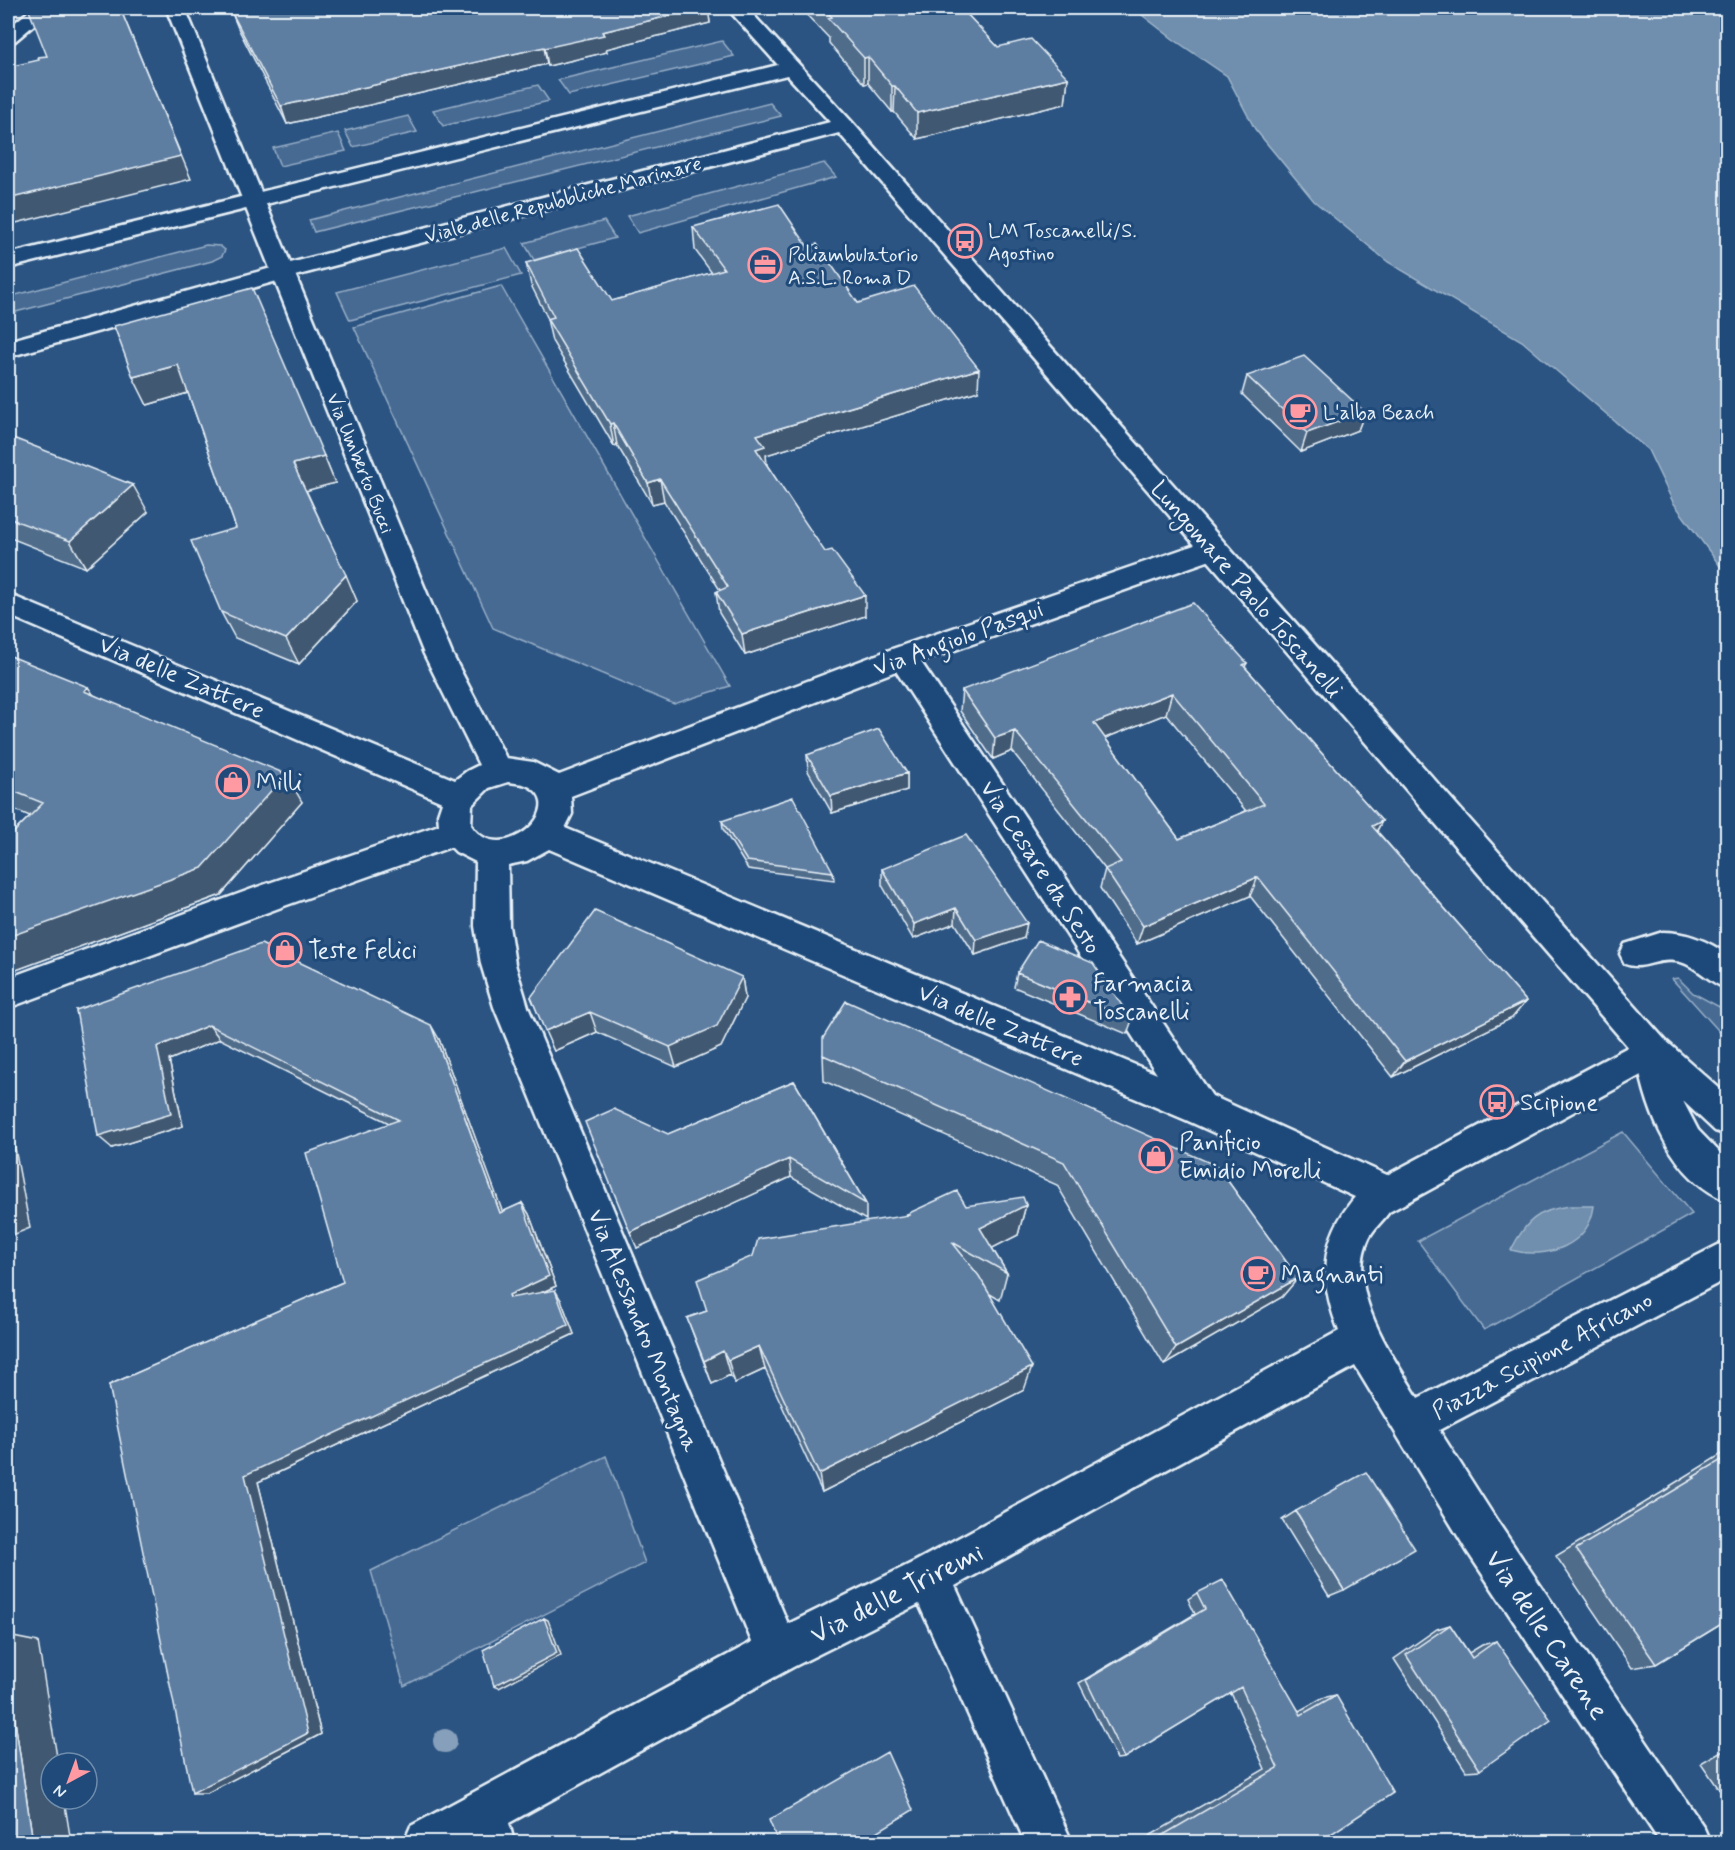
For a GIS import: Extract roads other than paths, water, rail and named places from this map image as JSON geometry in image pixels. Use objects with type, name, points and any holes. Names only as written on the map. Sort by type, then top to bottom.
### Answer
[{"type":"street","points":[[8,37],[44,8]]},
{"type":"street","points":[[175,8],[283,272]]},
{"type":"street","name":"Lungomare Paolo Toscanelli","points":[[737,8],[843,125],[1653,1051],[1662,1095],[1680,1134],[1699,1161],[1728,1184]]},
{"type":"street","points":[[8,261],[790,68]]},
{"type":"street","name":"Viale delle Repubbliche Marinare","points":[[8,349],[283,272],[843,125]]},
{"type":"street","name":"Via Umberto Bucci","points":[[283,272],[438,654],[497,771]]},
{"type":"street","name":"Via Angiolo Pasqui","points":[[554,790],[902,657],[1212,549]]},
{"type":"street","name":"Via delle Zattere","points":[[8,604],[460,796]]},
{"type":"street","name":"Via Cesare da Sesto","points":[[902,657],[1199,1108]]},
{"type":"street","points":[[497,771],[530,772],[540,776],[554,790],[559,807],[557,817],[547,834],[527,848],[504,854],[492,853],[471,846],[458,832],[453,815],[460,796],[476,781],[497,771]]},
{"type":"street","points":[[8,993],[275,895],[458,832]]},
{"type":"street","name":"Via delle Zattere","points":[[547,834],[1199,1108],[1387,1193]]},
{"type":"street","name":"Via Alessandro Montagna","points":[[492,853],[492,926],[498,964],[511,1007],[778,1652]]},
{"type":"street","points":[[1637,954],[1653,946],[1675,945],[1704,957],[1728,975]]},
{"type":"street","points":[[1653,1051],[1728,1119]]},
{"type":"street","name":"Piazza Scipione Africano","points":[[1653,1051],[1376,1200],[1355,1223],[1343,1255],[1343,1286],[1363,1340],[1411,1423],[1728,1258]]},
{"type":"street","name":"Via delle Triremi","points":[[427,1842],[487,1828],[778,1652],[929,1577],[1363,1340]]},
{"type":"street","name":"Via delle Carene","points":[[1411,1423],[1482,1536],[1687,1842]]},
{"type":"street","points":[[929,1577],[1049,1842]]},
{"type":"place","name":"LM Toscanelli/S. Agostino","points":[[965,241]]},
{"type":"place","name":"Poliambulatorio A.S.L. Roma D","points":[[765,265]]},
{"type":"place","name":"L'alba Beach","points":[[1300,412]]},
{"type":"place","name":"Milli","points":[[233,782]]},
{"type":"place","name":"Teste Felici","points":[[285,950]]},
{"type":"place","name":"Farmacia Toscanelli","points":[[1070,997]]},
{"type":"place","name":"Scipione","points":[[1497,1102]]},
{"type":"place","name":"Panificio Emidio Morelli","points":[[1156,1156]]},
{"type":"place","name":"Magnanti","points":[[1258,1274]]}]
